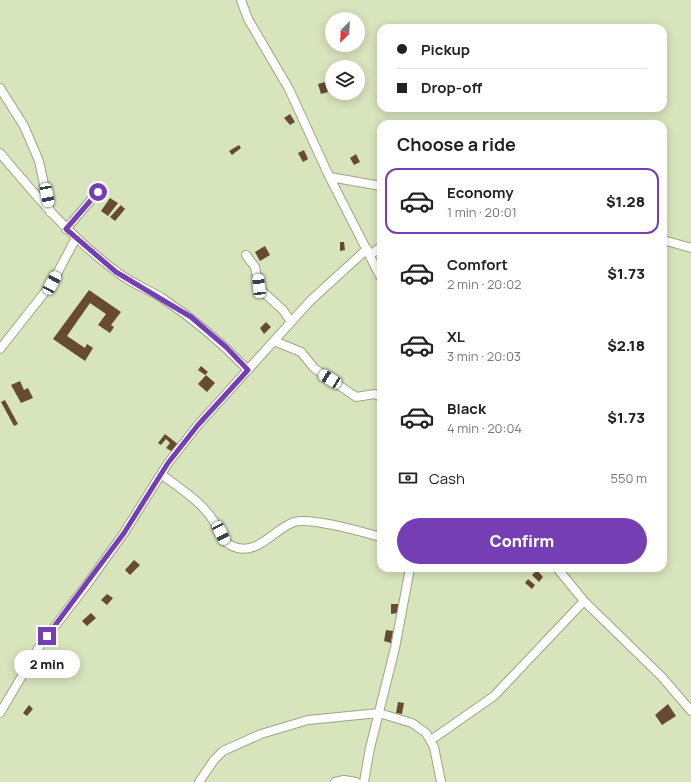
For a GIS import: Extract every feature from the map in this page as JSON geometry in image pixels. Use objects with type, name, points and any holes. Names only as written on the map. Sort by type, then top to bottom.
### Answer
[{"type":"street","points":[[240,0],[248,19],[289,89],[330,177],[377,270]]},
{"type":"street","points":[[0,88],[24,126],[36,154],[50,213]]},
{"type":"street","points":[[0,153],[50,213],[76,238],[116,272],[156,294],[191,317],[226,347],[248,370]]},
{"type":"street","points":[[330,177],[377,185]]},
{"type":"street","points":[[66,229],[98,192]]},
{"type":"street","points":[[0,349],[52,283],[76,238]]},
{"type":"street","points":[[667,241],[691,248]]},
{"type":"street","points":[[0,713],[39,647],[124,533],[161,474],[198,425],[310,301],[368,252],[377,249]]},
{"type":"street","points":[[246,255],[255,267],[259,286],[262,291],[283,310],[291,322]]},
{"type":"street","points":[[274,341],[302,352],[314,368],[356,397],[377,395]]},
{"type":"street","points":[[161,474],[205,509],[225,541],[238,548],[246,549],[265,542],[281,529],[300,521],[377,535]]},
{"type":"street","points":[[364,782],[370,748],[395,648],[409,572]]},
{"type":"street","points":[[560,572],[584,601],[662,677],[691,711]]},
{"type":"street","points":[[431,740],[494,696],[584,601]]},
{"type":"street","points":[[199,782],[223,751],[261,734],[308,720],[379,713],[412,723],[426,733],[431,740],[440,767],[441,782]]},
{"type":"street","points":[[335,782],[344,780],[356,782]]},
{"type":"building","points":[[325,82],[325,93],[321,94],[318,84]]},
{"type":"building","points":[[290,114],[295,122],[290,125],[284,118]]},
{"type":"building","points":[[239,145],[241,148],[232,155],[229,151]]},
{"type":"building","points":[[304,150],[308,159],[303,162],[298,153]]},
{"type":"building","points":[[356,154],[360,162],[354,165],[350,158]]},
{"type":"building","points":[[110,198],[118,203],[108,216],[101,211]]},
{"type":"building","points":[[121,205],[125,209],[115,221],[110,217]]},
{"type":"building","points":[[340,242],[344,242],[345,250],[340,251]]},
{"type":"building","points":[[265,246],[270,255],[260,261],[255,252]]},
{"type":"building","points":[[89,290],[121,312],[111,325],[114,327],[110,333],[98,325],[106,314],[90,303],[67,336],[85,348],[87,344],[93,348],[85,361],[53,339]]},
{"type":"building","points":[[266,322],[271,327],[264,334],[260,328]]},
{"type":"building","points":[[201,366],[208,372],[205,375],[198,370]]},
{"type":"building","points":[[206,375],[215,383],[207,392],[198,384]]},
{"type":"building","points":[[20,381],[24,390],[28,388],[33,398],[21,403],[11,385]]},
{"type":"building","points":[[5,400],[18,424],[14,426],[1,402]]},
{"type":"building","points":[[165,434],[179,445],[173,452],[166,448],[170,443],[166,439],[161,445],[158,443]]},
{"type":"building","points":[[134,560],[140,565],[130,575],[125,570]]},
{"type":"building","points":[[535,572],[539,572],[543,577],[539,582],[532,575]]},
{"type":"building","points":[[528,579],[535,585],[532,589],[525,583]]},
{"type":"building","points":[[107,594],[113,598],[107,605],[101,600]]},
{"type":"building","points":[[391,604],[398,604],[398,613],[391,614]]},
{"type":"building","points":[[91,613],[96,618],[87,626],[82,621]]},
{"type":"building","points":[[386,630],[393,631],[391,643],[384,641]]},
{"type":"building","points":[[53,659],[60,661],[57,671],[50,668]]},
{"type":"building","points":[[398,702],[404,703],[402,714],[396,713]]},
{"type":"building","points":[[668,704],[676,716],[662,725],[655,715]]},
{"type":"building","points":[[29,705],[33,709],[27,716],[23,713]]},
{"type":"route","points":[[47,636],[124,533],[168,463],[198,425],[248,370],[226,347],[191,317],[161,297],[116,272],[66,229],[98,192]]}]
